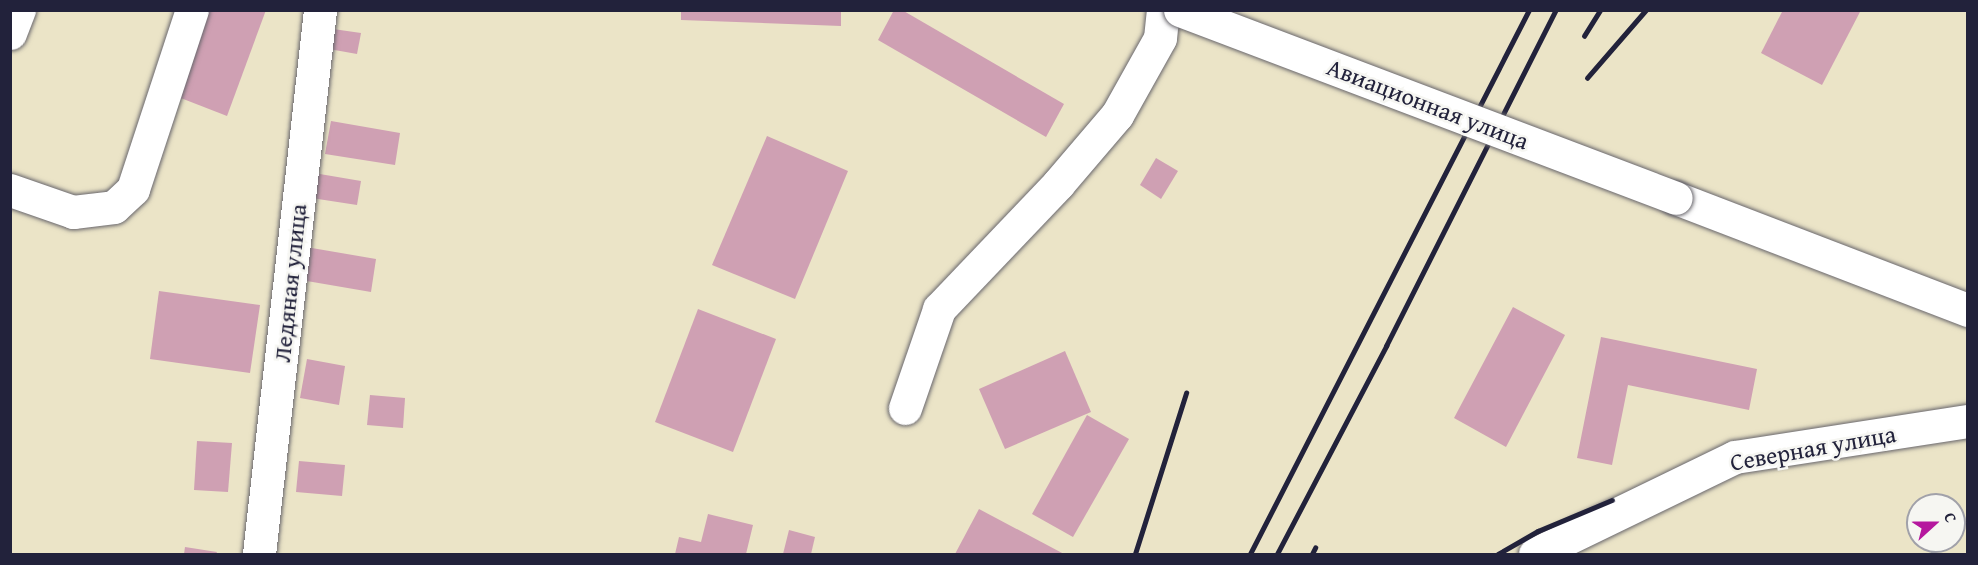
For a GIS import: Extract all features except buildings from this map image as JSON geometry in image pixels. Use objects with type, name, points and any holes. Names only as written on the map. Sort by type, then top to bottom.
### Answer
[{"type":"street","points":[[10,33],[19,10]]},
{"type":"street","points":[[10,190],[73,212],[114,207],[133,189],[192,10]]},
{"type":"street","name":"Ледяная улица","points":[[259,555],[320,10]]},
{"type":"street","points":[[905,408],[939,309],[1058,184],[1117,115],[1160,38],[1163,10]]},
{"type":"street","name":"Авиационная улица","points":[[1180,10],[1968,310]]},
{"type":"street","name":"Северная улица","points":[[1535,555],[1735,457],[1968,421]]},
{"type":"railway","points":[[1222,10],[1222,17]]},
{"type":"railway","points":[[1250,554],[1529,10]]},
{"type":"railway","points":[[1277,554],[1386,346],[1556,10]]},
{"type":"railway","points":[[1584,36],[1600,10]]},
{"type":"railway","points":[[1587,78],[1646,10]]},
{"type":"railway","points":[[1135,554],[1186,393]]},
{"type":"railway","points":[[1498,554],[1538,531],[1612,500]]},
{"type":"railway","points":[[1312,554],[1315,548]]}]
